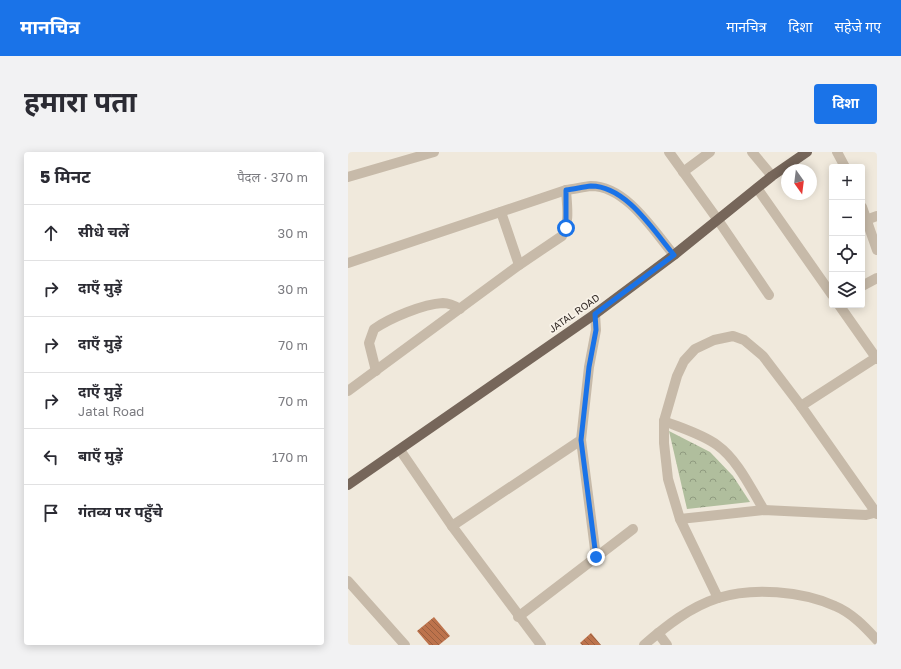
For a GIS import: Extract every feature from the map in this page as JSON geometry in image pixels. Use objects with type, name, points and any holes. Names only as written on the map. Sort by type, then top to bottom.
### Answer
[{"type":"main road","name":"JATAL ROAD","points":[[348,485],[595,314],[674,255],[772,176],[807,152]]},
{"type":"street","points":[[348,177],[415,154],[434,152]]},
{"type":"street","points":[[669,152],[769,295]]},
{"type":"street","points":[[683,172],[710,152]]},
{"type":"street","points":[[752,152],[772,176]]},
{"type":"street","points":[[837,152],[843,164]]},
{"type":"street","points":[[348,263],[566,190],[591,186],[616,192],[628,201],[674,255]]},
{"type":"street","points":[[757,188],[829,290]]},
{"type":"street","points":[[348,391],[519,265],[562,236],[566,228],[568,217],[566,190]]},
{"type":"street","points":[[501,212],[519,265]]},
{"type":"street","points":[[866,220],[877,216]]},
{"type":"street","points":[[865,217],[877,250]]},
{"type":"street","points":[[865,284],[877,278]]},
{"type":"street","points":[[376,371],[369,343],[374,329],[394,318],[436,304],[450,304],[460,309]]},
{"type":"street","points":[[801,406],[877,357],[841,308]]},
{"type":"street","points":[[595,314],[596,330],[589,367],[581,440],[596,557]]},
{"type":"street","points":[[680,519],[764,510],[862,515],[877,513],[801,406],[763,356],[744,340],[733,336],[723,337],[695,349],[684,361],[677,376],[664,421],[664,443],[668,479],[680,519],[718,598]]},
{"type":"street","points":[[664,421],[708,439],[718,446],[739,470],[764,510]]},
{"type":"street","points":[[452,526],[581,440]]},
{"type":"street","points":[[400,450],[452,526],[518,617],[541,645]]},
{"type":"street","points":[[518,617],[632,529]]},
{"type":"street","points":[[348,581],[405,645]]},
{"type":"street","points":[[644,645],[686,613],[718,598],[748,592],[779,592],[808,598],[835,606],[859,622],[877,640]]},
{"type":"street","points":[[658,633],[667,645]]},
{"type":"green space","points":[[669,431],[710,452],[733,476],[750,502],[687,509]]},
{"type":"building","points":[[434,617],[450,636],[439,645],[429,645],[417,631]]},
{"type":"building","points":[[591,633],[601,645],[582,645],[580,643]]},
{"type":"route","points":[[566,228],[568,217],[566,190],[591,186],[604,188],[616,192],[628,201],[674,255],[595,314],[596,330],[589,367],[581,440],[596,557]]}]
